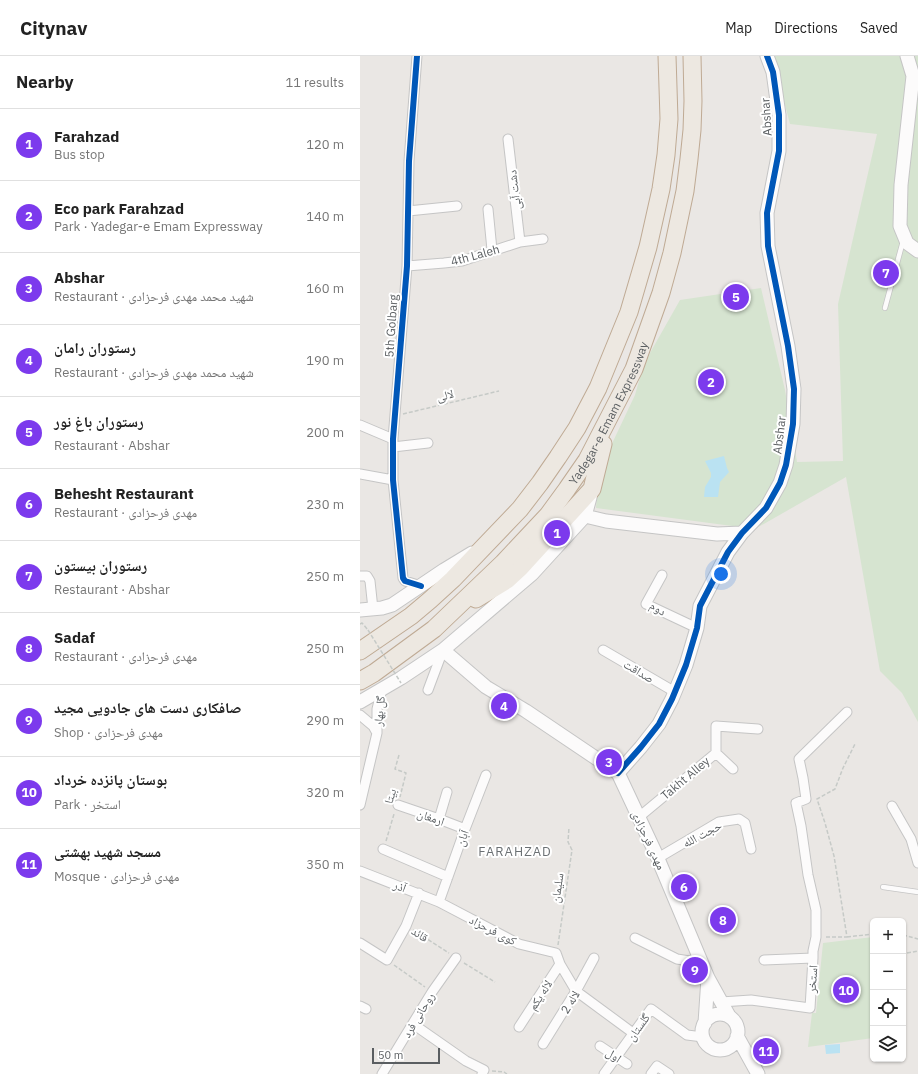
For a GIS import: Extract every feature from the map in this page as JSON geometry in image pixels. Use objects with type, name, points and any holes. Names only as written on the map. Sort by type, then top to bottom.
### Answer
[{"type":"highway","name":"Yadegar-e Emam Expressway","points":[[360,651],[430,600],[453,579],[520,509],[540,483],[577,428],[598,388],[629,312],[648,247],[665,162],[669,119],[667,56]]},
{"type":"highway","name":"Yadegar-e Emam Expressway","points":[[360,681],[374,673],[434,629],[503,563],[548,515],[587,460],[610,417],[634,369],[661,293],[672,253],[685,191],[692,130],[692,56]]},
{"type":"highway","points":[[445,618],[507,580],[520,568],[592,489],[610,417]]},
{"type":"street","name":"5th Golbarg","points":[[417,56],[409,161],[407,266],[393,443],[393,480],[403,578],[405,581],[421,586]]},
{"type":"street","name":"Abshar","points":[[618,773],[659,724],[675,692],[686,665],[697,628],[700,606],[728,552],[742,533],[766,508],[780,483],[786,465],[793,424],[794,389],[788,346],[768,246],[767,213],[779,151],[779,115],[773,72],[767,56]]},
{"type":"street","points":[[907,56],[913,76],[901,185],[900,226],[907,242],[918,251]]},
{"type":"street","name":"دشت آبی","points":[[508,139],[520,242]]},
{"type":"street","points":[[408,211],[458,206]]},
{"type":"street","points":[[488,209],[492,250]]},
{"type":"street","name":"4th Laleh","points":[[407,266],[462,261],[520,242],[543,239]]},
{"type":"street","points":[[360,425],[393,443],[428,443]]},
{"type":"street","points":[[360,474],[393,480]]},
{"type":"street","points":[[360,702],[443,650],[532,574],[585,516],[592,489]]},
{"type":"street","points":[[585,516],[606,521],[717,534],[742,533]]},
{"type":"street","points":[[360,576],[367,576],[370,581],[366,610],[382,608],[392,605],[444,570],[486,545]]},
{"type":"street","name":"دوم","points":[[662,575],[646,604],[697,628]]},
{"type":"street","points":[[428,690],[443,650]]},
{"type":"street","points":[[443,650],[486,687],[526,711],[618,773]]},
{"type":"street","name":"صداقت","points":[[603,650],[675,692]]},
{"type":"street","name":"گل بهار","points":[[360,805],[377,733],[377,709],[382,689]]},
{"type":"street","points":[[813,958],[816,937],[816,910],[808,876],[801,826],[796,803],[806,799],[799,759],[847,712]]},
{"type":"street","name":"گل بهار","points":[[360,715],[373,726],[377,733]]},
{"type":"street","name":"Takht Alley","points":[[638,817],[716,753],[716,726],[758,729]]},
{"type":"street","points":[[716,753],[733,769]]},
{"type":"street","name":"مهدی فرحزادی","points":[[618,773],[658,858],[708,978],[729,1016]]},
{"type":"street","name":"آبان","points":[[439,902],[486,775]]},
{"type":"street","points":[[439,818],[447,792]]},
{"type":"street","name":"ارمغان","points":[[398,805],[439,818],[465,829]]},
{"type":"street","points":[[892,806],[912,839],[918,863]]},
{"type":"street","name":"حجت الله","points":[[658,858],[719,822],[740,819],[745,823],[751,849]]},
{"type":"street","points":[[383,849],[448,877]]},
{"type":"street","name":"آذر","points":[[360,871],[439,902]]},
{"type":"street","points":[[406,926],[419,893]]},
{"type":"street","name":"کوی فرحزاد","points":[[439,902],[519,944],[556,953]]},
{"type":"street","name":"قائد","points":[[387,960],[406,926]]},
{"type":"street","points":[[635,938],[677,959],[702,963]]},
{"type":"street","points":[[360,943],[387,960]]},
{"type":"street","points":[[556,953],[560,964],[576,991],[633,1033]]},
{"type":"street","name":"روحانی فرد","points":[[382,1074],[432,992],[456,958]]},
{"type":"street","name":"لاله 2","points":[[543,1044],[576,991],[594,958]]},
{"type":"street","name":"استخر","points":[[721,1002],[751,1000],[810,1008],[813,958],[764,960]]},
{"type":"street","name":"لاله یکم","points":[[519,1027],[560,964]]},
{"type":"street","points":[[704,1023],[713,1015],[724,1014],[729,1016],[734,1020],[738,1030],[735,1041],[731,1046],[720,1050],[710,1046],[703,1037],[702,1032],[708,978]]},
{"type":"street","name":"گلستان","points":[[604,1074],[651,1009],[687,1035],[703,1037]]},
{"type":"street","points":[[413,1024],[483,1072]]},
{"type":"street","points":[[737,1036],[755,1069]]},
{"type":"street","name":"اول","points":[[600,1046],[627,1064]]},
{"type":"street","points":[[726,1048],[741,1056],[755,1069]]},
{"type":"street","points":[[654,1070],[669,1074]]},
{"type":"lane","points":[[885,308],[904,236]]},
{"type":"lane","points":[[883,887],[918,892]]},
{"type":"path","points":[[360,624],[362,623],[368,630],[401,683]]},
{"type":"path","points":[[847,937],[834,856],[817,799],[835,789],[842,768],[855,744]]},
{"type":"path","points":[[816,937],[847,937],[870,934]]},
{"type":"path","points":[[906,936],[918,939]]},
{"type":"path","points":[[907,953],[918,951]]},
{"type":"path","points":[[387,960],[432,992]]},
{"type":"path","points":[[483,1072],[504,1072],[507,1074]]},
{"type":"green space","points":[[772,56],[918,56],[918,722],[902,693],[880,671],[846,477],[755,529],[596,508],[598,477],[608,452],[635,395],[641,374],[650,353],[680,300],[761,288],[785,390],[797,462],[843,461],[838,304],[877,134],[790,124]]},
{"type":"green space","points":[[870,937],[870,1038],[808,1047],[812,1013],[816,1013],[823,943]]},
{"type":"water","points":[[724,456],[729,472],[720,482],[718,497],[704,497],[705,487],[711,477],[711,473],[705,461]]},
{"type":"water","points":[[840,1044],[840,1053],[826,1054],[825,1045]]},
{"type":"building","points":[[772,1041],[774,1060],[760,1062],[757,1043]]},
{"type":"cycle path","points":[[417,56],[409,161],[407,266],[393,439],[393,480],[403,578],[405,581],[421,586]]},
{"type":"cycle path","points":[[618,773],[659,724],[672,699],[686,665],[697,628],[700,606],[728,552],[742,533],[766,508],[780,483],[786,465],[793,424],[794,389],[788,346],[768,246],[767,213],[779,151],[779,115],[773,72],[767,56]]},
{"type":"place","name":"رستوران بیستون","points":[[886,273]]},
{"type":"place","name":"رستوران باغ نور","points":[[736,297]]},
{"type":"place","name":"Eco park Farahzad","points":[[711,382]]},
{"type":"place","name":"Farahzad","points":[[557,533]]},
{"type":"place","name":"رستوران رامان","points":[[504,706]]},
{"type":"place","name":"Abshar","points":[[609,762]]},
{"type":"place","name":"Behesht Restaurant","points":[[684,887]]},
{"type":"place","name":"Sadaf","points":[[723,920]]},
{"type":"place","name":"صافکاری دست های جادویی مجید","points":[[695,970]]},
{"type":"place","name":"بوستان پانزده خرداد","points":[[846,990]]},
{"type":"place","name":"مسجد شهید بهشتی","points":[[766,1051]]},
{"type":"district","name":"FARAHZAD","points":[[515,851]]}]
